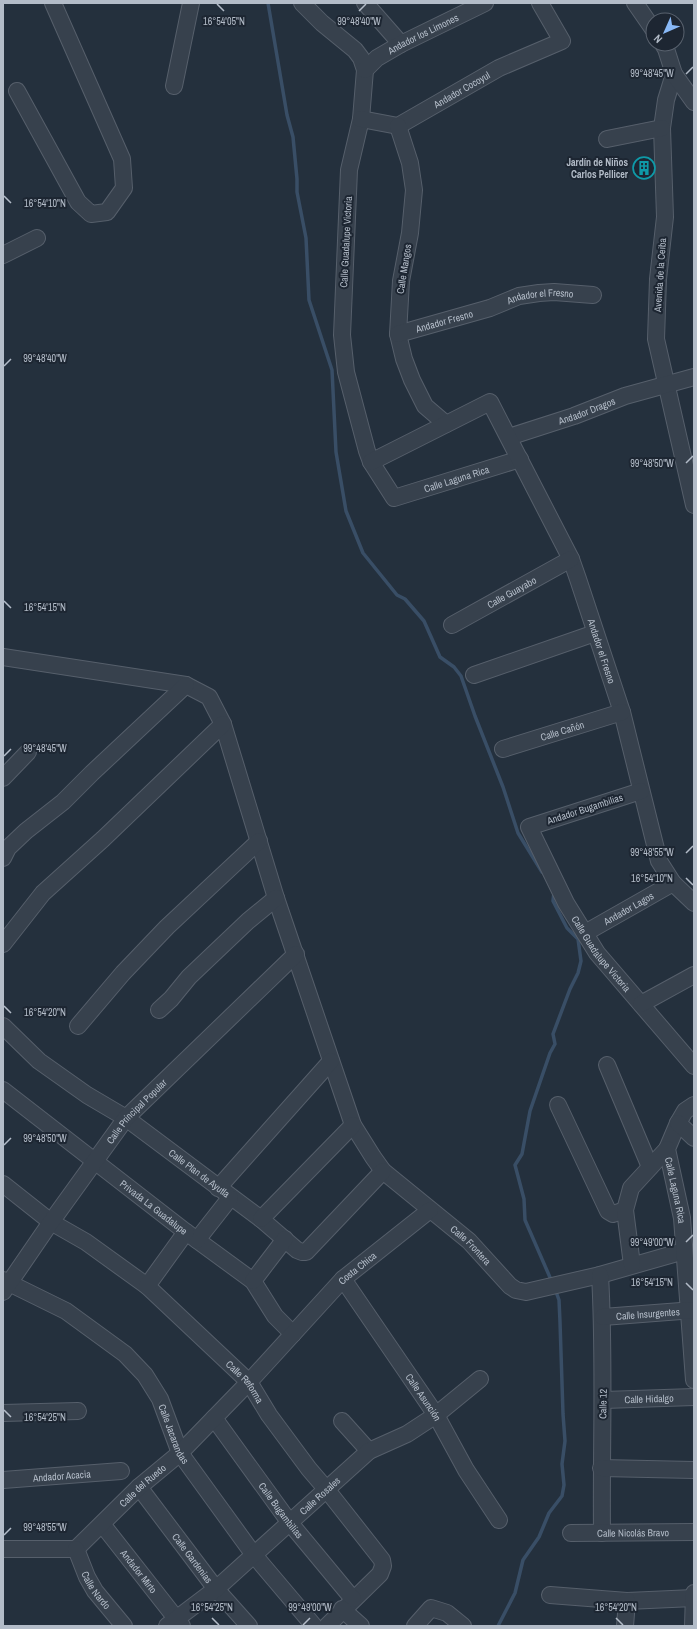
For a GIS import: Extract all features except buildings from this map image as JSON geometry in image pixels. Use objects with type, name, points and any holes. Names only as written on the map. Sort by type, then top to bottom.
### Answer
[{"type":"street","points":[[18,91],[78,202],[91,214],[107,212],[124,188],[122,159],[54,3]]},
{"type":"street","points":[[174,86],[191,3]]},
{"type":"street","name":"Calle Guadalupe Victoria","points":[[302,3],[322,23],[355,50],[361,58],[365,70],[361,119],[349,170],[342,335],[346,372],[371,462],[394,498]]},
{"type":"street","points":[[365,3],[401,44]]},
{"type":"street","name":"Andador los Limones","points":[[365,70],[377,58],[401,44],[485,3]]},
{"type":"street","name":"Andador Cocoyul","points":[[398,126],[499,68],[562,40],[540,3]]},
{"type":"street","points":[[635,3],[645,17]]},
{"type":"street","points":[[667,52],[674,74],[694,102]]},
{"type":"street","name":"Avenida de la Ceiba","points":[[674,74],[666,100],[662,128],[665,217],[658,279],[656,339],[665,384],[690,462],[694,505]]},
{"type":"street","points":[[361,119],[398,126]]},
{"type":"street","name":"Calle Mangos","points":[[398,126],[410,163],[414,190],[410,233],[401,281],[398,334],[404,359],[412,380],[425,406],[446,424]]},
{"type":"street","points":[[607,139],[662,128]]},
{"type":"street","points":[[3,255],[36,238]]},
{"type":"street","name":"Andador el Fresno","points":[[490,308],[518,296],[539,293],[593,295]]},
{"type":"street","name":"Andador Fresno","points":[[398,334],[490,308]]},
{"type":"street","name":"Andador Dragos","points":[[509,437],[574,416],[625,396],[694,377]]},
{"type":"street","name":"Andador el Fresno","points":[[446,424],[490,402],[509,437],[570,559],[622,712],[659,861],[673,883],[694,903]]},
{"type":"street","points":[[371,462],[446,424]]},
{"type":"street","name":"Calle Laguna Rica","points":[[394,498],[520,459]]},
{"type":"street","name":"Calle Guayabo","points":[[452,625],[570,559]]},
{"type":"street","points":[[474,675],[595,633]]},
{"type":"street","name":"Calle Frontera","points":[[3,657],[186,685],[210,697],[223,724],[276,898],[353,1125],[372,1157],[383,1171],[469,1241],[510,1286],[516,1290],[526,1292],[600,1275],[684,1251]]},
{"type":"street","points":[[3,858],[8,848],[21,835],[63,802],[186,685]]},
{"type":"street","name":"Calle Cañón","points":[[503,749],[622,712]]},
{"type":"street","points":[[3,944],[43,893],[103,839],[223,724]]},
{"type":"street","points":[[3,778],[28,752]]},
{"type":"street","name":"Andador Bugambilias","points":[[529,826],[641,791]]},
{"type":"street","name":"Calle Guadalupe Victoria","points":[[529,826],[566,903],[597,953],[694,1066]]},
{"type":"street","points":[[78,1026],[123,973],[167,927],[259,841]]},
{"type":"street","name":"Andador Lagos","points":[[585,933],[673,883]]},
{"type":"street","points":[[159,1010],[171,999],[189,977],[248,921],[276,898]]},
{"type":"street","name":"Calle Principal Popular","points":[[5,1285],[126,1118],[296,954]]},
{"type":"street","points":[[641,1004],[694,975]]},
{"type":"street","name":"Calle Plan de Ayutla","points":[[3,1026],[49,1068],[87,1095],[126,1118],[224,1193],[261,1219],[297,1250],[302,1252],[306,1252],[383,1171]]},
{"type":"street","points":[[147,1286],[192,1236],[224,1193],[331,1061]]},
{"type":"street","points":[[607,1065],[650,1167]]},
{"type":"street","name":"Privada La Guadalupe","points":[[3,1090],[94,1162],[253,1281],[275,1316],[293,1334]]},
{"type":"street","points":[[558,1105],[608,1211],[613,1214],[626,1210]]},
{"type":"street","name":"Calle Laguna Rica","points":[[694,1105],[685,1111],[667,1149],[682,1218],[684,1251],[692,1310],[694,1380]]},
{"type":"street","points":[[678,1123],[694,1138]]},
{"type":"street","points":[[261,1219],[353,1125]]},
{"type":"street","points":[[632,1265],[626,1210],[632,1188],[667,1149]]},
{"type":"street","name":"Calle Reforma","points":[[3,1184],[51,1222],[86,1242],[147,1286],[249,1382],[269,1415],[309,1469],[382,1560],[384,1566],[380,1574],[327,1626]]},
{"type":"street","name":"Costa Chica","points":[[293,1334],[343,1279],[430,1210]]},
{"type":"street","points":[[253,1281],[286,1239]]},
{"type":"street","name":"Calle 12","points":[[600,1275],[603,1317],[604,1400],[601,1468],[602,1533]]},
{"type":"street","name":"Calle Asunción","points":[[343,1279],[436,1415],[466,1470],[499,1520]]},
{"type":"street","name":"Calle Jacarandas","points":[[5,1285],[66,1311],[125,1354],[145,1375],[160,1399],[180,1453],[254,1554],[314,1626]]},
{"type":"street","name":"Calle Insurgentes","points":[[603,1317],[692,1310]]},
{"type":"street","name":"Calle del Ruedo","points":[[76,1549],[139,1487],[180,1453],[293,1334]]},
{"type":"street","name":"Calle Rosales","points":[[175,1623],[290,1523],[369,1451],[407,1434],[436,1415],[480,1379]]},
{"type":"street","name":"Calle Hidalgo","points":[[604,1400],[694,1397]]},
{"type":"street","points":[[3,1413],[78,1411]]},
{"type":"street","name":"Calle Bugambilias","points":[[214,1418],[348,1604],[361,1626]]},
{"type":"street","points":[[342,1421],[369,1451]]},
{"type":"street","points":[[601,1468],[694,1470]]},
{"type":"street","name":"Andador Acacia","points":[[3,1480],[121,1471]]},
{"type":"street","name":"Calle Gardenias","points":[[139,1487],[216,1588],[249,1626]]},
{"type":"street","name":"Andador Mirto","points":[[102,1524],[175,1623]]},
{"type":"street","name":"Calle Nicolás Bravo","points":[[571,1533],[694,1532]]},
{"type":"street","points":[[3,1549],[76,1549]]},
{"type":"street","name":"Calle Nardo","points":[[76,1549],[87,1577],[95,1590],[124,1626]]},
{"type":"street","points":[[693,1626],[694,1593]]},
{"type":"street","points":[[550,1595],[627,1601],[694,1598]]},
{"type":"street","points":[[625,1626],[627,1601]]},
{"type":"street","points":[[415,1626],[431,1608],[448,1613],[463,1626]]},
{"type":"waterway","points":[[268,3],[287,115],[293,137],[297,192],[306,238],[309,300],[332,370],[336,452],[346,511],[363,553],[397,595],[405,599],[424,621],[440,657],[454,667],[461,676],[503,787],[518,833],[542,872]]},
{"type":"waterway","points":[[552,1282],[525,1220],[524,1199],[515,1165],[522,1154],[530,1111],[550,1053],[555,1044],[553,1034],[570,989],[578,973],[581,961],[578,939],[567,928],[553,901],[554,892]]},
{"type":"waterway","points":[[498,1626],[515,1593],[523,1560],[539,1537],[549,1513],[562,1496],[564,1485],[562,1464],[565,1441],[559,1300],[555,1289]]},
{"type":"place","name":"Jardín de Niños Carlos Pellicer","points":[[644,168]]}]
